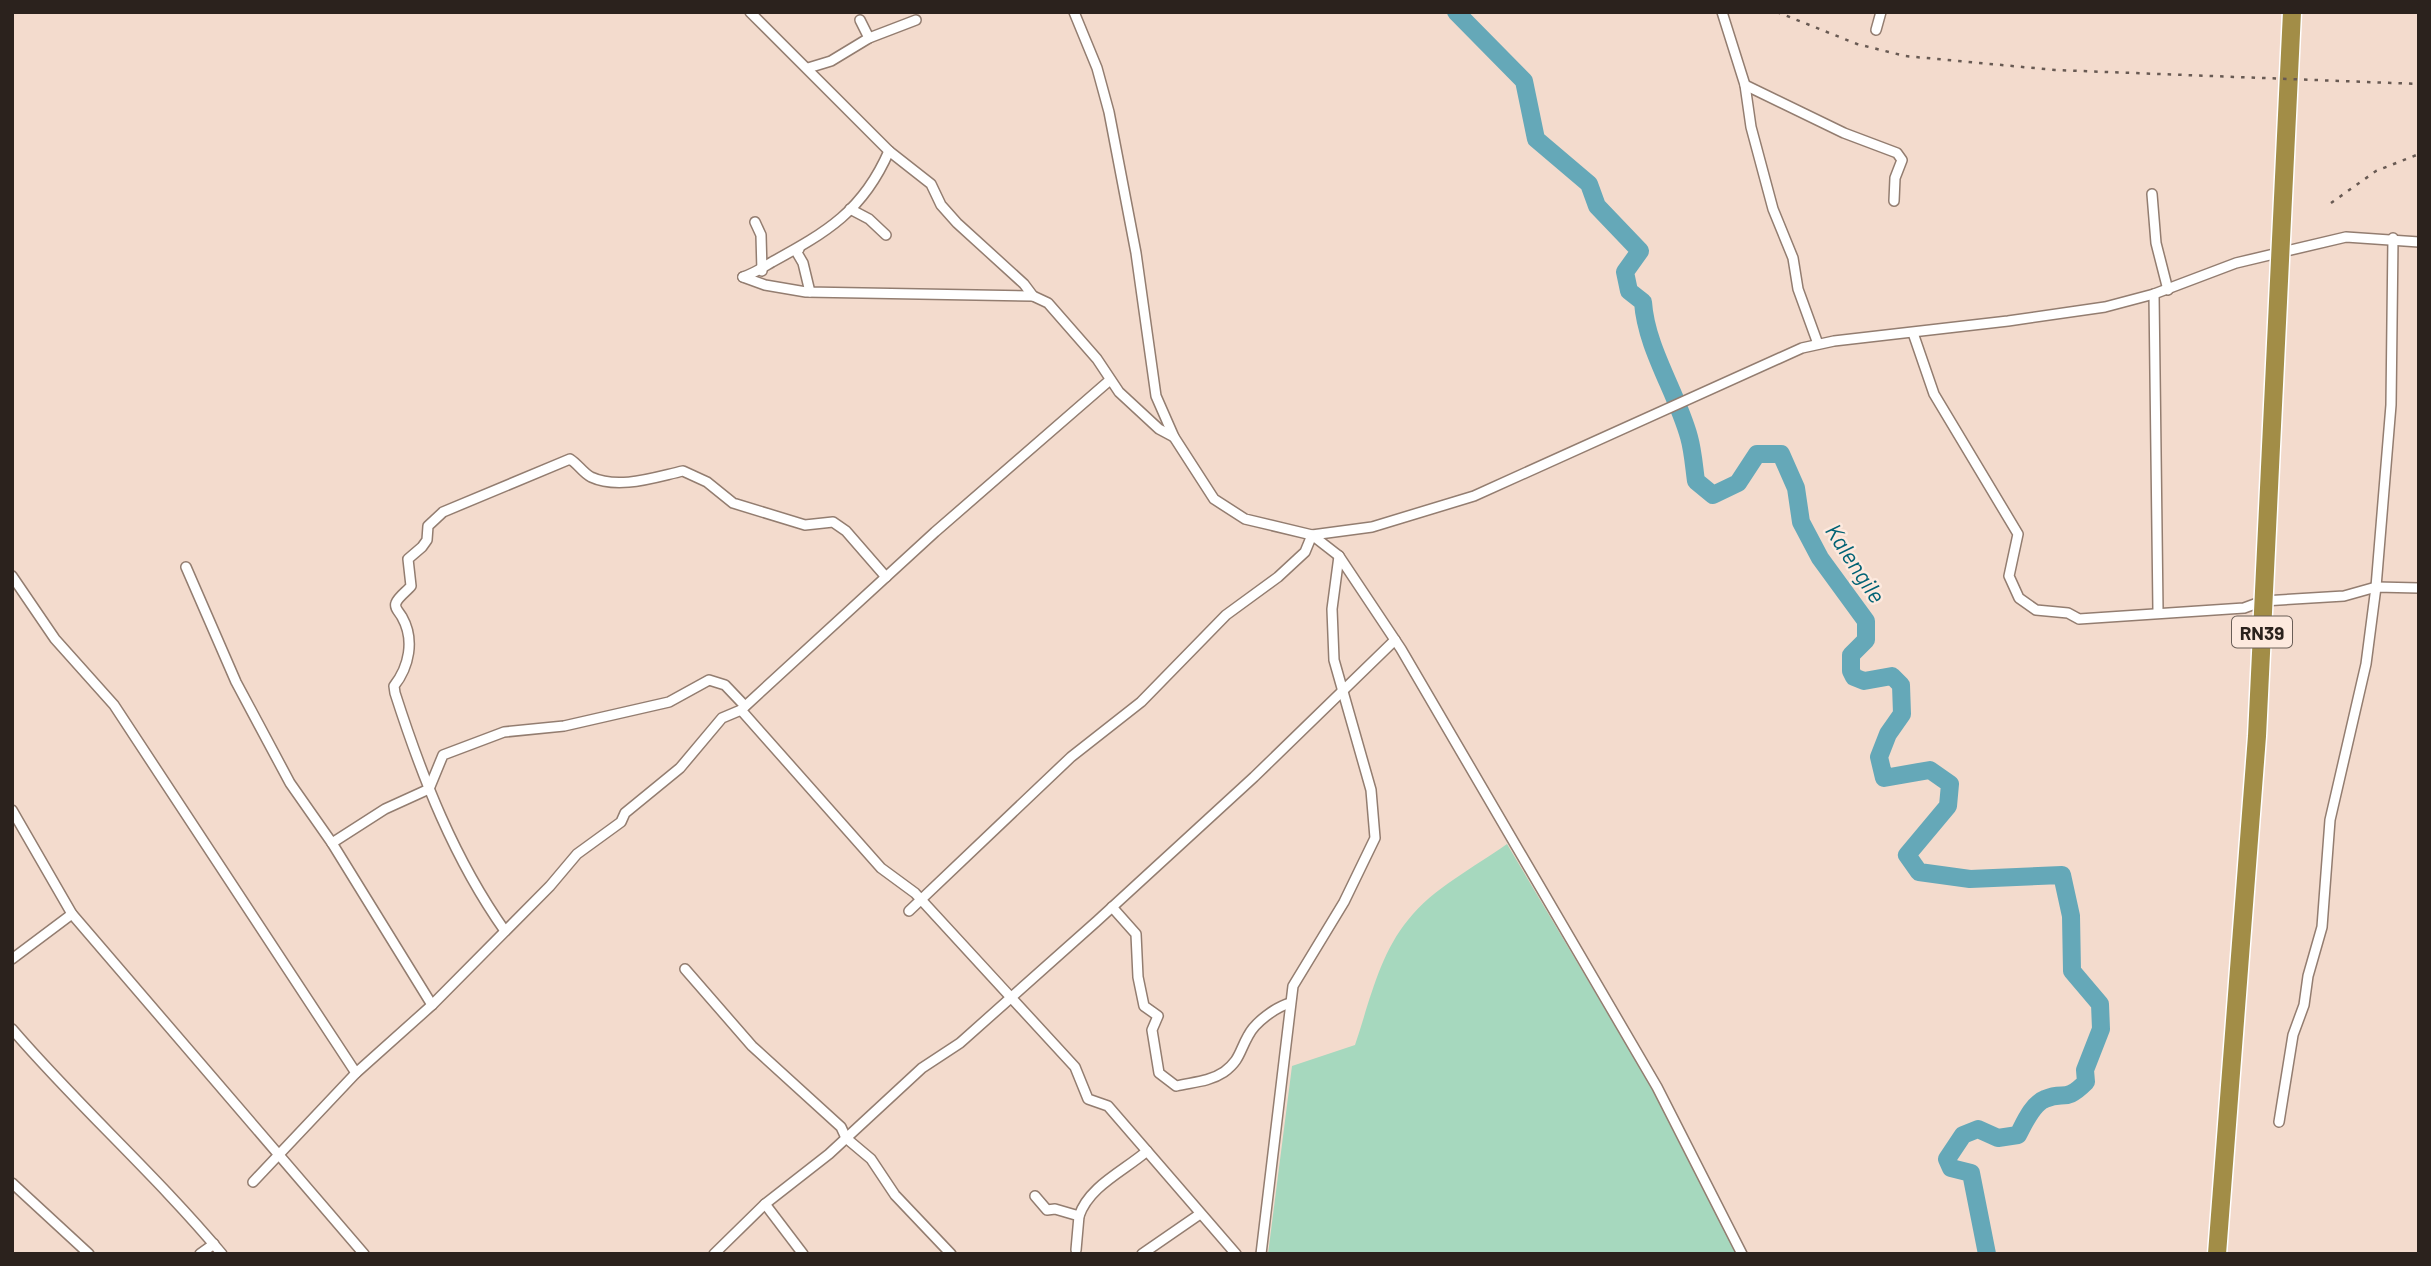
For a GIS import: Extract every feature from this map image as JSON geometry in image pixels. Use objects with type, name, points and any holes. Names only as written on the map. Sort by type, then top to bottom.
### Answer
[{"type":"highway","name":"RN39","points":[[2217,1254],[2257,736],[2292,12]]},
{"type":"street","points":[[750,12],[889,151],[931,184],[940,205],[1024,284],[1033,296]]},
{"type":"street","points":[[1073,12],[1097,68],[1109,112],[1136,253],[1156,396],[1174,437],[1214,499],[1245,519],[1312,535],[1372,527],[1474,496],[1791,353],[1818,344],[2105,307],[2168,290],[2235,263],[2346,237],[2393,238],[2419,242]]},
{"type":"street","points":[[1722,12],[1745,85],[1751,127],[1773,209],[1793,258],[1798,289],[1818,344]]},
{"type":"street","points":[[1876,30],[1881,12]]},
{"type":"street","points":[[860,20],[869,38]]},
{"type":"street","points":[[808,68],[831,61],[869,38],[916,20]]},
{"type":"street","points":[[1745,85],[1844,132],[1897,153],[1902,160],[1895,178],[1894,201]]},
{"type":"street","points":[[810,292],[803,263],[796,251],[845,217],[877,178],[889,151]]},
{"type":"street","points":[[2152,194],[2156,243],[2168,290]]},
{"type":"street","points":[[850,209],[869,219],[886,235]]},
{"type":"street","points":[[755,222],[761,235],[765,285]]},
{"type":"street","points":[[2278,1122],[2293,1035],[2304,1005],[2308,976],[2322,927],[2330,820],[2366,664],[2376,587],[2391,405],[2393,238]]},
{"type":"street","points":[[810,243],[768,264],[762,270],[743,277],[765,285],[810,292],[1033,296],[1048,303],[1097,359],[1110,380],[1137,411],[1174,437]]},
{"type":"street","points":[[2154,294],[2158,611]]},
{"type":"street","points":[[1913,333],[1934,394],[2018,534],[2009,576],[2019,598],[2036,610],[2098,620],[2158,611],[2244,608],[2263,601],[2344,596],[2376,587],[2419,588]]},
{"type":"street","points":[[253,1182],[356,1073],[432,1005],[569,867],[577,854],[621,822],[625,813],[680,768],[722,718],[743,708],[886,577],[1110,380]]},
{"type":"street","points":[[505,931],[484,902],[429,789],[395,693],[394,686],[408,657],[409,635],[396,607],[396,601],[411,586],[408,559],[427,540],[428,526],[451,506],[570,459],[587,475],[603,482],[650,480],[683,471],[707,482],[733,503],[805,525],[833,522],[846,531],[886,577]]},
{"type":"street","points":[[1312,535],[1339,556],[1395,640],[1657,1087],[1742,1254]]},
{"type":"street","points":[[909,911],[1071,757],[1141,702],[1226,615],[1305,552],[1312,535]]},
{"type":"street","points":[[1261,1254],[1293,986],[1344,902],[1375,838],[1371,790],[1335,660],[1332,610],[1339,556]]},
{"type":"street","points":[[186,567],[236,682],[290,783],[332,843],[432,1005]]},
{"type":"street","points":[[12,576],[55,639],[114,705],[356,1073]]},
{"type":"street","points":[[714,1254],[765,1204],[846,1138],[922,1068],[960,1042],[1255,778],[1395,640]]},
{"type":"street","points":[[332,843],[385,809],[429,789],[443,755],[503,732],[564,726],[669,702],[709,680],[725,685],[881,868],[921,900],[1075,1067],[1088,1099],[1108,1106],[1236,1254]]},
{"type":"street","points":[[12,810],[72,914],[364,1254]]},
{"type":"street","points":[[1112,906],[1136,934],[1138,977],[1144,1006],[1158,1016],[1152,1030],[1159,1073],[1176,1086],[1209,1080],[1224,1072],[1242,1053],[1247,1037],[1258,1022],[1290,1003]]},
{"type":"street","points":[[12,959],[72,914]]},
{"type":"street","points":[[685,969],[752,1046],[790,1083],[824,1109],[846,1138],[871,1159],[895,1195],[951,1254]]},
{"type":"street","points":[[12,1029],[58,1082],[152,1176],[222,1254]]},
{"type":"street","points":[[1076,1250],[1079,1216],[1103,1182],[1124,1171],[1147,1151]]},
{"type":"street","points":[[12,1183],[89,1254]]},
{"type":"street","points":[[1035,1196],[1047,1210],[1079,1216]]},
{"type":"street","points":[[765,1204],[803,1254]]},
{"type":"street","points":[[1143,1253],[1200,1214]]},
{"type":"street","points":[[200,1254],[214,1244]]},
{"type":"green space","points":[[1507,844],[1653,1090],[1737,1254],[1268,1254],[1292,1066],[1355,1045],[1382,964],[1408,920],[1442,888]]},
{"type":"waterway","name":"Kalengile","points":[[1456,12],[1524,81],[1536,139],[1589,184],[1597,206],[1640,251],[1625,272],[1629,291],[1643,302],[1650,336],[1684,420],[1696,481],[1713,495],[1738,483],[1757,454],[1781,454],[1796,488],[1801,522],[1820,558],[1866,621],[1866,640],[1851,655],[1851,671],[1854,677],[1864,681],[1892,676],[1901,685],[1902,714],[1888,734],[1879,757],[1884,778],[1930,770],[1950,784],[1948,806],[1907,855],[1919,872],[1970,879],[2062,875],[2071,916],[2072,971],[2100,1004],[2101,1029],[2085,1070],[2086,1082],[2079,1089],[2069,1095],[2052,1097],[2036,1105],[2018,1135],[1998,1138],[1978,1129],[1963,1135],[1947,1159],[1951,1168],[1971,1173],[1987,1254]]},
{"type":"railway","points":[[1777,12],[1857,44],[1905,56],[2055,70],[2419,84]]},
{"type":"railway","points":[[2331,203],[2376,171],[2419,154]]}]
